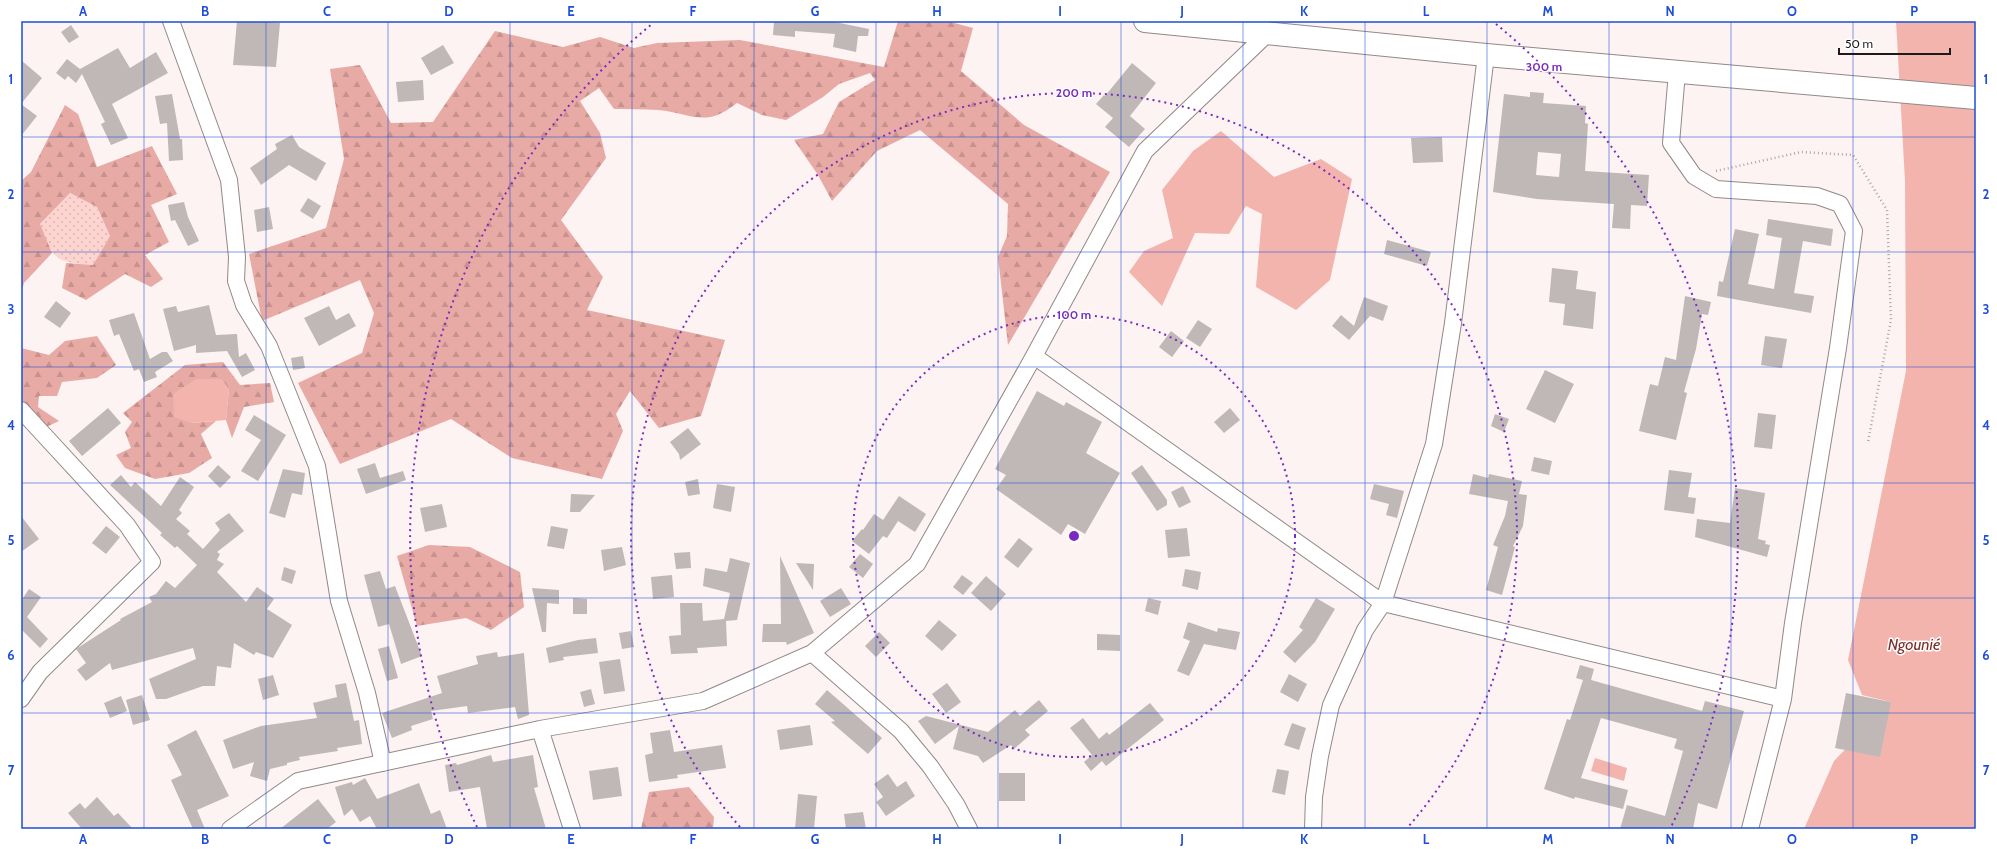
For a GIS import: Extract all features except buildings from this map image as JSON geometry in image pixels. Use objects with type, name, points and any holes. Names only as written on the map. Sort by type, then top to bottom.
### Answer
[{"type":"street","points":[[171,21],[229,180],[237,257],[236,281],[244,305],[269,346],[317,466],[339,601],[367,693],[383,763]]},
{"type":"street","points":[[1145,21],[1486,55],[1976,98]]},
{"type":"street","points":[[230,829],[298,781],[540,729],[703,701],[812,653],[917,564],[1034,356],[1145,151],[1268,33]]},
{"type":"street","points":[[1313,829],[1314,797],[1330,705],[1365,630],[1383,603],[1434,444],[1453,323],[1486,55]]},
{"type":"street","points":[[1677,72],[1671,143],[1694,176],[1716,189],[1817,196],[1840,204],[1854,231],[1838,348],[1793,623],[1783,699],[1750,829]]},
{"type":"street","points":[[1034,356],[1383,603],[1783,699]]},
{"type":"street","points":[[21,410],[127,525],[152,562],[40,672],[21,699]]},
{"type":"street","points":[[812,653],[901,731],[930,766],[956,804],[969,829]]},
{"type":"street","points":[[540,729],[572,829]]},
{"type":"shaded area","points":[[70,193],[97,207],[110,236],[93,265],[70,262],[57,257],[49,246],[39,225]]},
{"type":"green space","points":[[898,21],[947,21],[973,28],[961,71],[1024,125],[1110,172],[1008,345],[998,257],[1007,236],[1008,204],[920,130],[877,151],[832,201],[818,175],[794,140],[823,134],[839,102],[875,80],[870,73],[839,84],[823,97],[786,120],[762,115],[737,103],[726,111],[707,117],[690,116],[658,110],[614,109],[599,88],[580,101],[600,133],[606,158],[561,220],[603,277],[587,310],[725,340],[701,416],[659,428],[630,391],[616,414],[623,431],[602,479],[512,458],[451,419],[340,464],[298,383],[362,353],[374,313],[360,280],[262,321],[249,254],[326,228],[344,159],[330,69],[360,65],[391,123],[433,122],[495,31],[563,47],[600,37],[634,48],[657,43],[740,40],[884,67]]},
{"type":"green space","points":[[65,105],[78,114],[97,167],[152,146],[177,194],[151,205],[169,242],[145,255],[163,279],[151,287],[125,274],[86,300],[62,288],[66,263],[93,265],[110,236],[97,207],[70,193],[40,224],[52,253],[24,283],[21,293],[21,181],[31,172]]},
{"type":"green space","points":[[97,336],[116,365],[97,378],[62,382],[57,396],[39,396],[38,407],[59,421],[44,428],[21,399],[21,348],[49,355],[65,341]]},
{"type":"green space","points":[[223,362],[240,385],[270,383],[274,402],[244,407],[232,438],[226,420],[229,389],[191,423],[216,421],[201,434],[212,458],[189,473],[155,479],[125,468],[116,455],[131,448],[125,432],[132,422],[123,413],[185,365]]},
{"type":"green space","points":[[429,545],[470,547],[520,572],[524,607],[491,630],[466,618],[417,626],[397,556]]},
{"type":"green space","points":[[689,787],[714,817],[713,829],[641,829],[649,792]]},
{"type":"water","name":"Ngounié","points":[[1896,21],[1976,21],[1976,829],[1804,829],[1834,761],[1891,702],[1862,695],[1848,660],[1906,371],[1905,181]]},
{"type":"water","points":[[1221,131],[1274,177],[1321,159],[1352,179],[1330,280],[1296,310],[1256,287],[1262,214],[1246,206],[1229,234],[1195,233],[1162,306],[1129,272],[1144,251],[1173,238],[1162,190],[1193,151]]},
{"type":"water","points":[[196,379],[222,379],[229,389],[226,420],[191,423],[174,417],[173,394]]},
{"type":"water","points":[[1595,758],[1627,768],[1624,781],[1591,771]]}]
